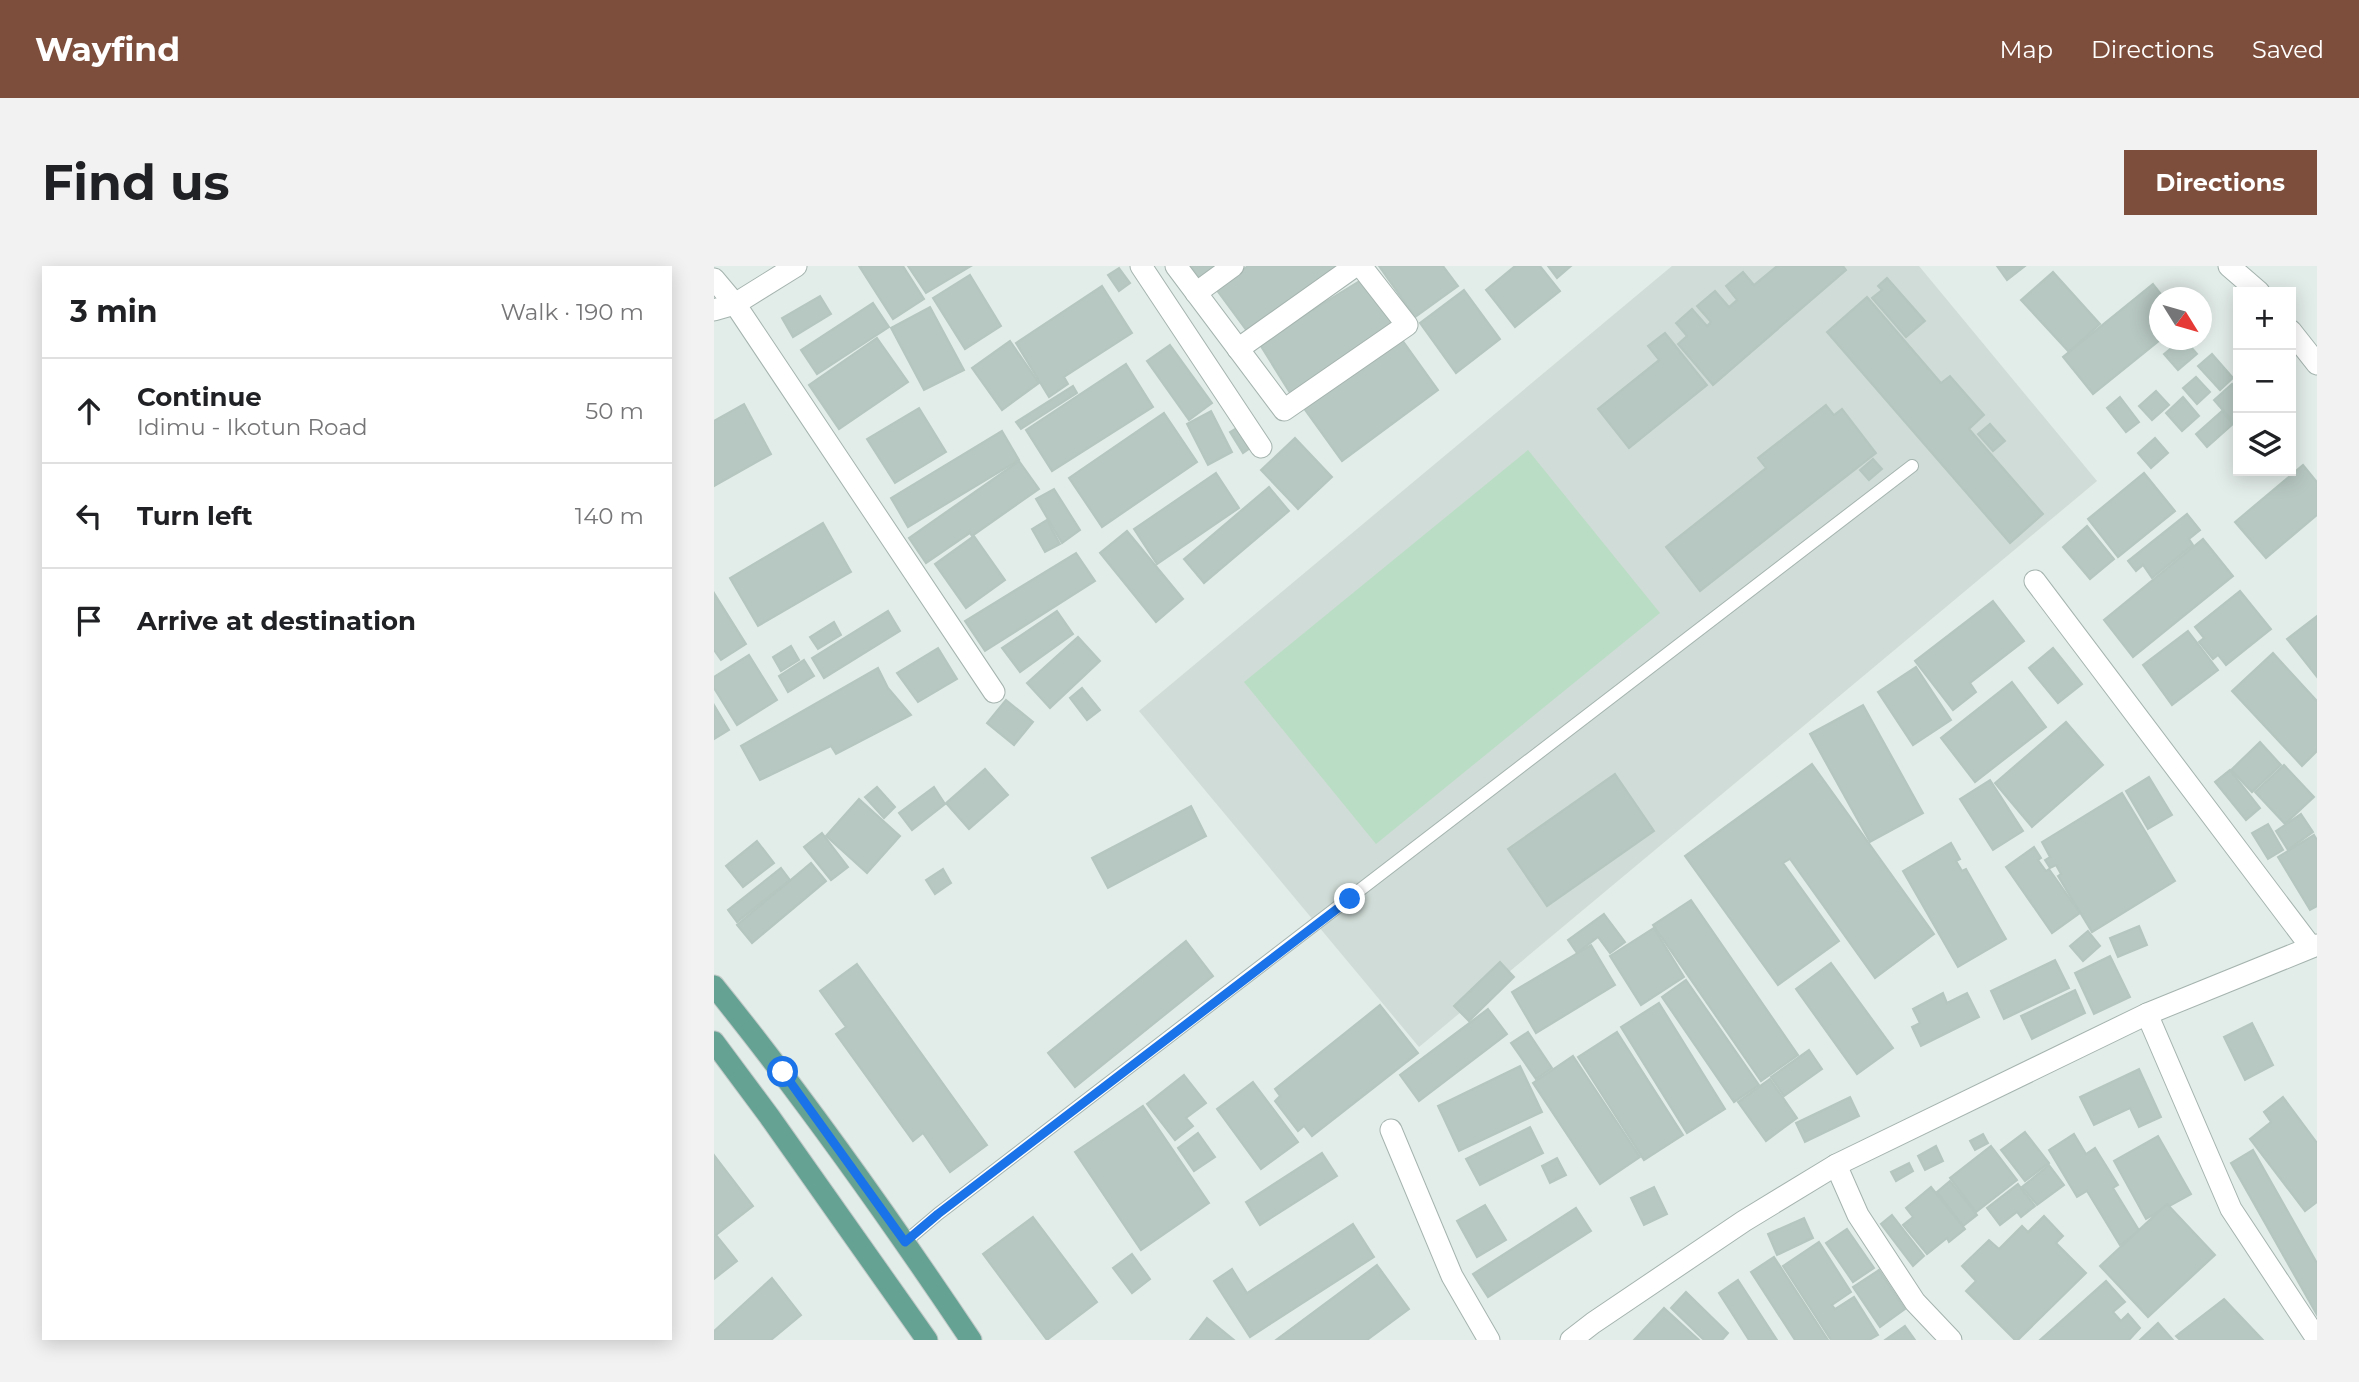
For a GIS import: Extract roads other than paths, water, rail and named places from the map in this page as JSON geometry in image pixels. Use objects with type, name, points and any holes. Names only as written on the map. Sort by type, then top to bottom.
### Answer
[{"type":"main road","points":[[714,986],[783,1072],[905,1242],[971,1340]]},
{"type":"main road","points":[[714,1042],[927,1340]]},
{"type":"street","points":[[724,307],[796,266]]},
{"type":"street","points":[[1141,266],[1261,447]]},
{"type":"street","points":[[1177,266],[1196,293],[1238,349],[1284,410],[1407,325],[1358,266],[1238,349]]},
{"type":"street","points":[[1196,293],[1233,266]]},
{"type":"street","points":[[2229,266],[2253,287]]},
{"type":"street","points":[[714,279],[724,307],[994,692]]},
{"type":"street","points":[[2296,337],[2317,364]]},
{"type":"street","points":[[1571,1340],[1744,1221],[1836,1165],[2147,1014],[2314,946],[2035,581]]},
{"type":"street","points":[[2147,1014],[2231,1209],[2317,1339]]},
{"type":"street","points":[[1391,1130],[1452,1276],[1489,1340]]},
{"type":"street","points":[[1836,1165],[1865,1226],[1915,1302],[1951,1340]]},
{"type":"lane","points":[[905,1242],[949,1205],[1912,466]]}]
